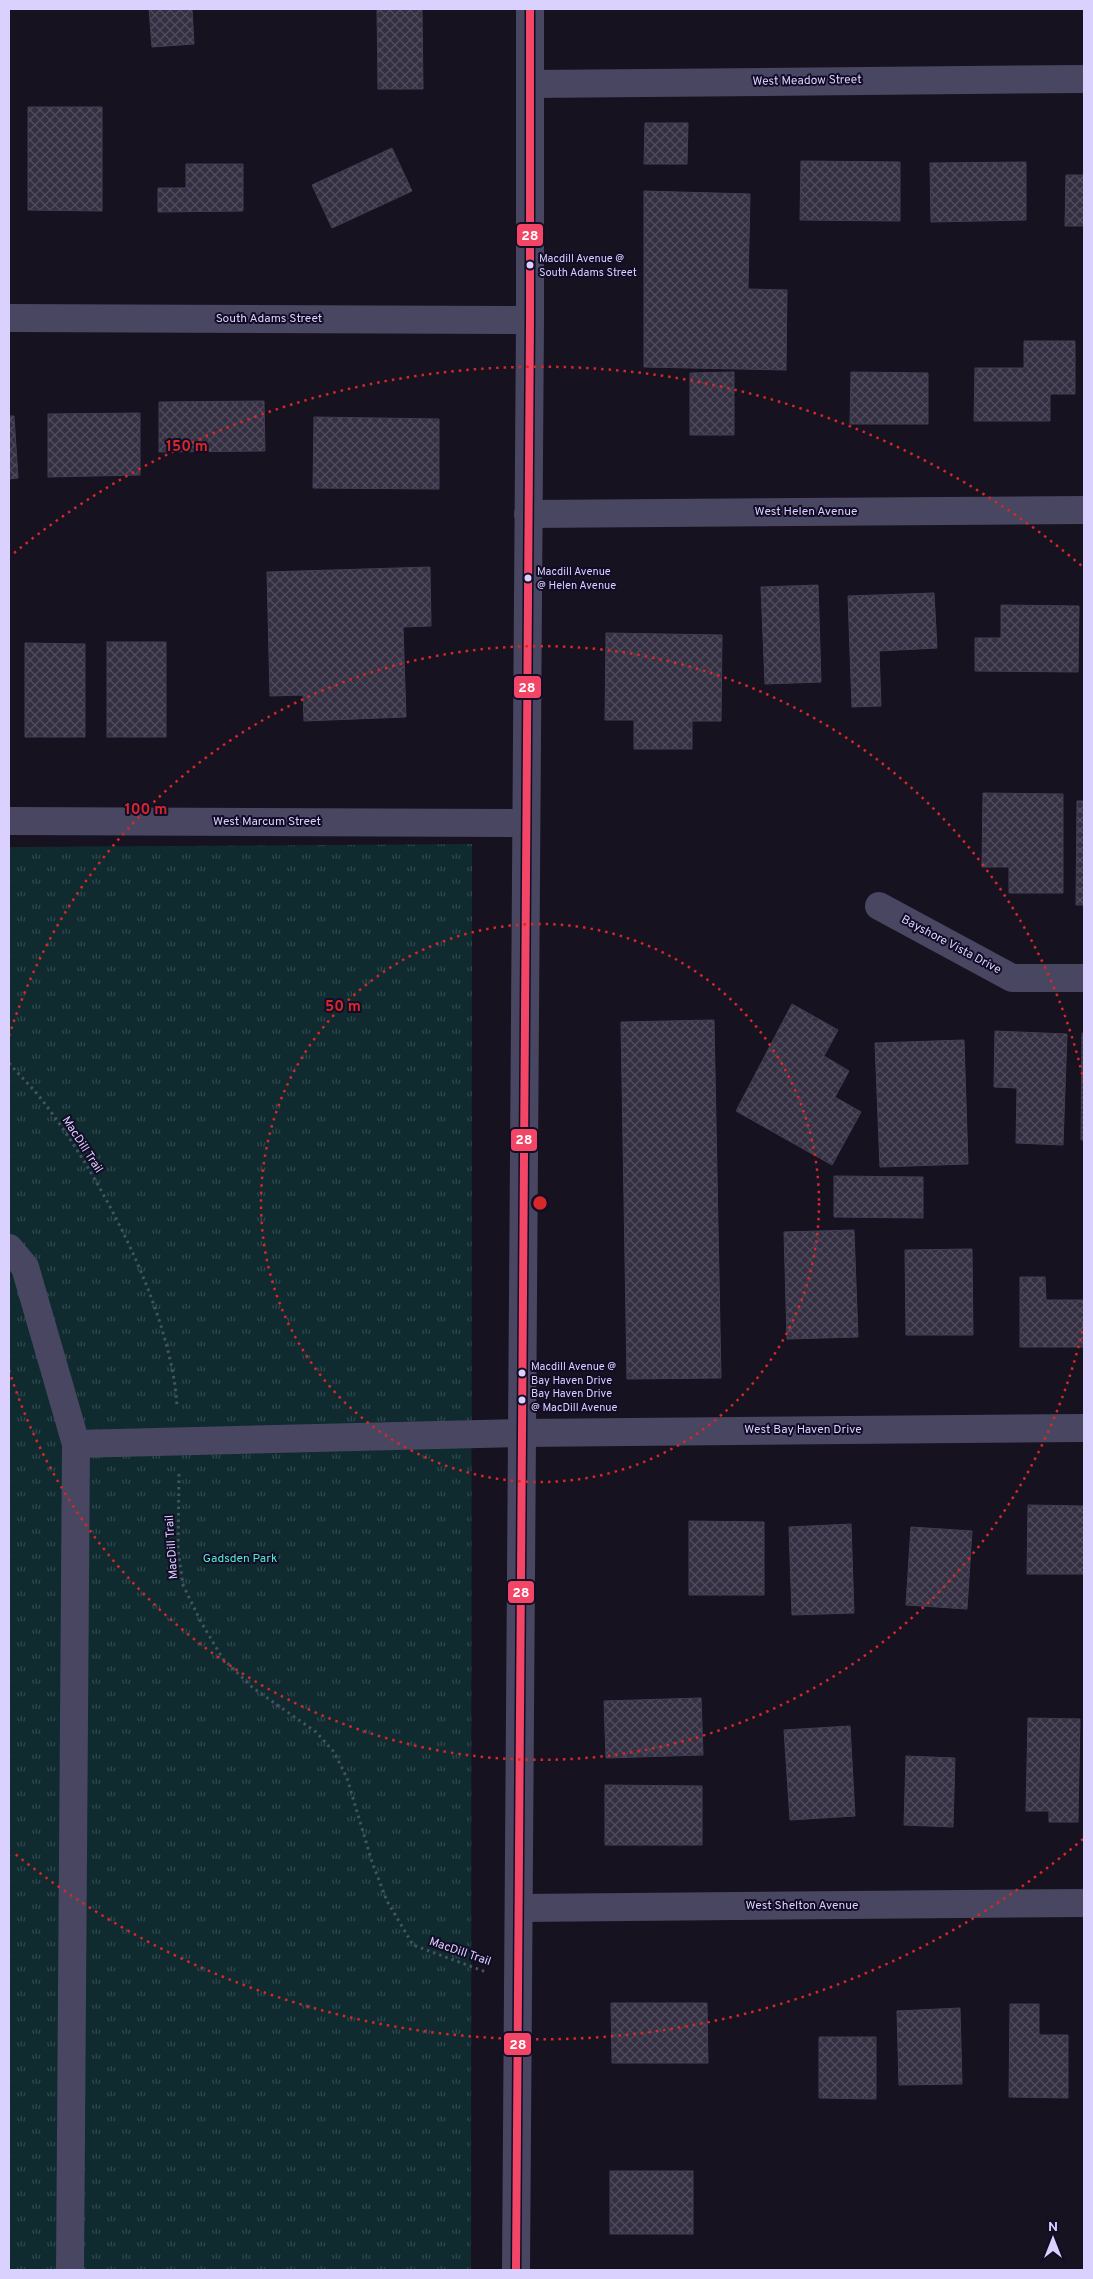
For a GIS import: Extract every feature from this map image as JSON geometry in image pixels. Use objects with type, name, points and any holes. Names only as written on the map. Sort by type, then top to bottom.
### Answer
[{"type":"street","points":[[516,2270],[530,320],[530,9]]},
{"type":"street","name":"West Meadow Street","points":[[530,84],[1084,79]]},
{"type":"street","name":"South Adams Street","points":[[9,318],[530,320]]},
{"type":"street","name":"West Helen Avenue","points":[[528,514],[1084,510]]},
{"type":"street","name":"West Marcum Street","points":[[9,821],[526,823]]},
{"type":"street","name":"Bayshore Vista Drive","points":[[878,906],[1012,978],[1084,978]]},
{"type":"street","points":[[9,1248],[25,1267],[76,1444],[70,2270]]},
{"type":"street","name":"West Bay Haven Drive","points":[[76,1444],[521,1433],[1084,1428]]},
{"type":"street","name":"West Shelton Avenue","points":[[519,1908],[1084,1903]]},
{"type":"path","name":"MacDill Trail","points":[[9,1064],[42,1100],[77,1151],[108,1204],[141,1274],[165,1336],[176,1379],[180,1442],[178,1550],[183,1585],[201,1622],[224,1659],[253,1688],[316,1732],[334,1752],[347,1778],[372,1862],[387,1901],[413,1945],[488,1973],[518,1974]]},
{"type":"green space","name":"Gadsden Park","points":[[472,844],[471,2270],[9,2270],[9,847]]},
{"type":"building","points":[[149,9],[192,9],[194,44],[152,47]]},
{"type":"building","points":[[377,9],[422,9],[423,89],[378,89]]},
{"type":"building","points":[[28,107],[102,107],[102,211],[28,210]]},
{"type":"building","points":[[645,123],[688,123],[687,164],[644,164]]},
{"type":"building","points":[[392,148],[412,191],[332,228],[312,185]]},
{"type":"building","points":[[801,161],[900,162],[900,221],[800,220]]},
{"type":"building","points":[[1026,162],[1026,220],[931,222],[930,163]]},
{"type":"building","points":[[186,164],[243,164],[243,211],[158,212],[158,188],[186,188]]},
{"type":"building","points":[[1066,175],[1084,175],[1084,226],[1065,226]]},
{"type":"building","points":[[644,191],[750,194],[748,289],[787,290],[786,370],[644,367]]},
{"type":"building","points":[[1024,341],[1075,341],[1075,394],[1050,394],[1050,421],[974,421],[975,368],[1024,368]]},
{"type":"building","points":[[734,372],[734,435],[690,435],[690,373]]},
{"type":"building","points":[[851,372],[928,373],[928,424],[850,424]]},
{"type":"building","points":[[264,401],[265,451],[159,452],[159,402]]},
{"type":"building","points":[[140,413],[140,475],[48,477],[48,414]]},
{"type":"building","points":[[9,416],[14,416],[18,478],[9,479]]},
{"type":"building","points":[[314,417],[439,419],[439,489],[313,488]]},
{"type":"building","points":[[430,567],[431,626],[403,627],[406,717],[304,721],[303,695],[270,696],[267,572]]},
{"type":"building","points":[[818,585],[821,682],[765,684],[761,587]]},
{"type":"building","points":[[934,593],[937,648],[879,651],[881,706],[852,707],[848,596]]},
{"type":"building","points":[[1001,605],[1079,606],[1078,672],[975,671],[975,638],[1001,638]]},
{"type":"building","points":[[606,633],[722,635],[721,721],[692,721],[692,749],[634,749],[634,720],[605,720]]},
{"type":"building","points":[[107,642],[166,642],[166,737],[107,737]]},
{"type":"building","points":[[25,643],[85,644],[85,737],[25,737]]},
{"type":"building","points":[[983,793],[1063,794],[1063,893],[1009,893],[1009,867],[982,867]]},
{"type":"building","points":[[1077,801],[1084,801],[1084,905],[1076,905]]},
{"type":"building","points":[[792,1004],[838,1030],[824,1056],[849,1071],[835,1097],[861,1112],[832,1165],[736,1111]]},
{"type":"building","points":[[714,1020],[721,1378],[627,1379],[621,1022]]},
{"type":"building","points":[[995,1031],[1067,1034],[1063,1145],[1016,1143],[1017,1088],[994,1087]]},
{"type":"building","points":[[1082,1033],[1084,1033],[1084,1140],[1081,1140]]},
{"type":"building","points":[[964,1040],[968,1164],[880,1167],[875,1043]]},
{"type":"building","points":[[834,1176],[923,1177],[923,1218],[834,1217]]},
{"type":"building","points":[[854,1230],[858,1337],[787,1339],[784,1232]]},
{"type":"building","points":[[972,1249],[973,1335],[906,1335],[905,1250]]},
{"type":"building","points":[[1020,1277],[1045,1277],[1046,1300],[1084,1300],[1084,1347],[1020,1347]]},
{"type":"building","points":[[1028,1505],[1084,1506],[1084,1574],[1027,1574]]},
{"type":"building","points":[[689,1521],[764,1522],[764,1595],[689,1595]]},
{"type":"building","points":[[851,1524],[854,1613],[792,1615],[789,1527]]},
{"type":"building","points":[[911,1527],[972,1531],[967,1609],[906,1605]]},
{"type":"building","points":[[701,1698],[703,1755],[606,1758],[604,1701]]},
{"type":"building","points":[[1028,1718],[1080,1719],[1078,1822],[1049,1822],[1049,1811],[1026,1811]]},
{"type":"building","points":[[850,1726],[855,1816],[790,1820],[784,1730]]},
{"type":"building","points":[[906,1756],[955,1758],[953,1827],[904,1825]]},
{"type":"building","points":[[605,1785],[702,1786],[702,1845],[605,1845]]},
{"type":"building","points":[[611,2003],[707,2003],[708,2063],[612,2063]]},
{"type":"building","points":[[1010,2004],[1039,2004],[1039,2035],[1068,2035],[1068,2098],[1009,2097]]},
{"type":"building","points":[[960,2008],[962,2084],[899,2085],[897,2011]]},
{"type":"building","points":[[819,2037],[876,2037],[876,2099],[819,2098]]},
{"type":"building","points":[[610,2171],[693,2171],[693,2234],[610,2234]]},
{"type":"transit line","name":"28","points":[[516,2270],[530,320],[530,9]]},
{"type":"place","name":"Macdill Avenue @ South Adams Street","points":[[530,265]]},
{"type":"place","name":"Macdill Avenue @ Helen Avenue","points":[[528,578]]},
{"type":"place","name":"Macdill Avenue @ Bay Haven Drive","points":[[522,1373]]},
{"type":"place","name":"Bay Haven Drive @ MacDill Avenue","points":[[522,1400]]}]
